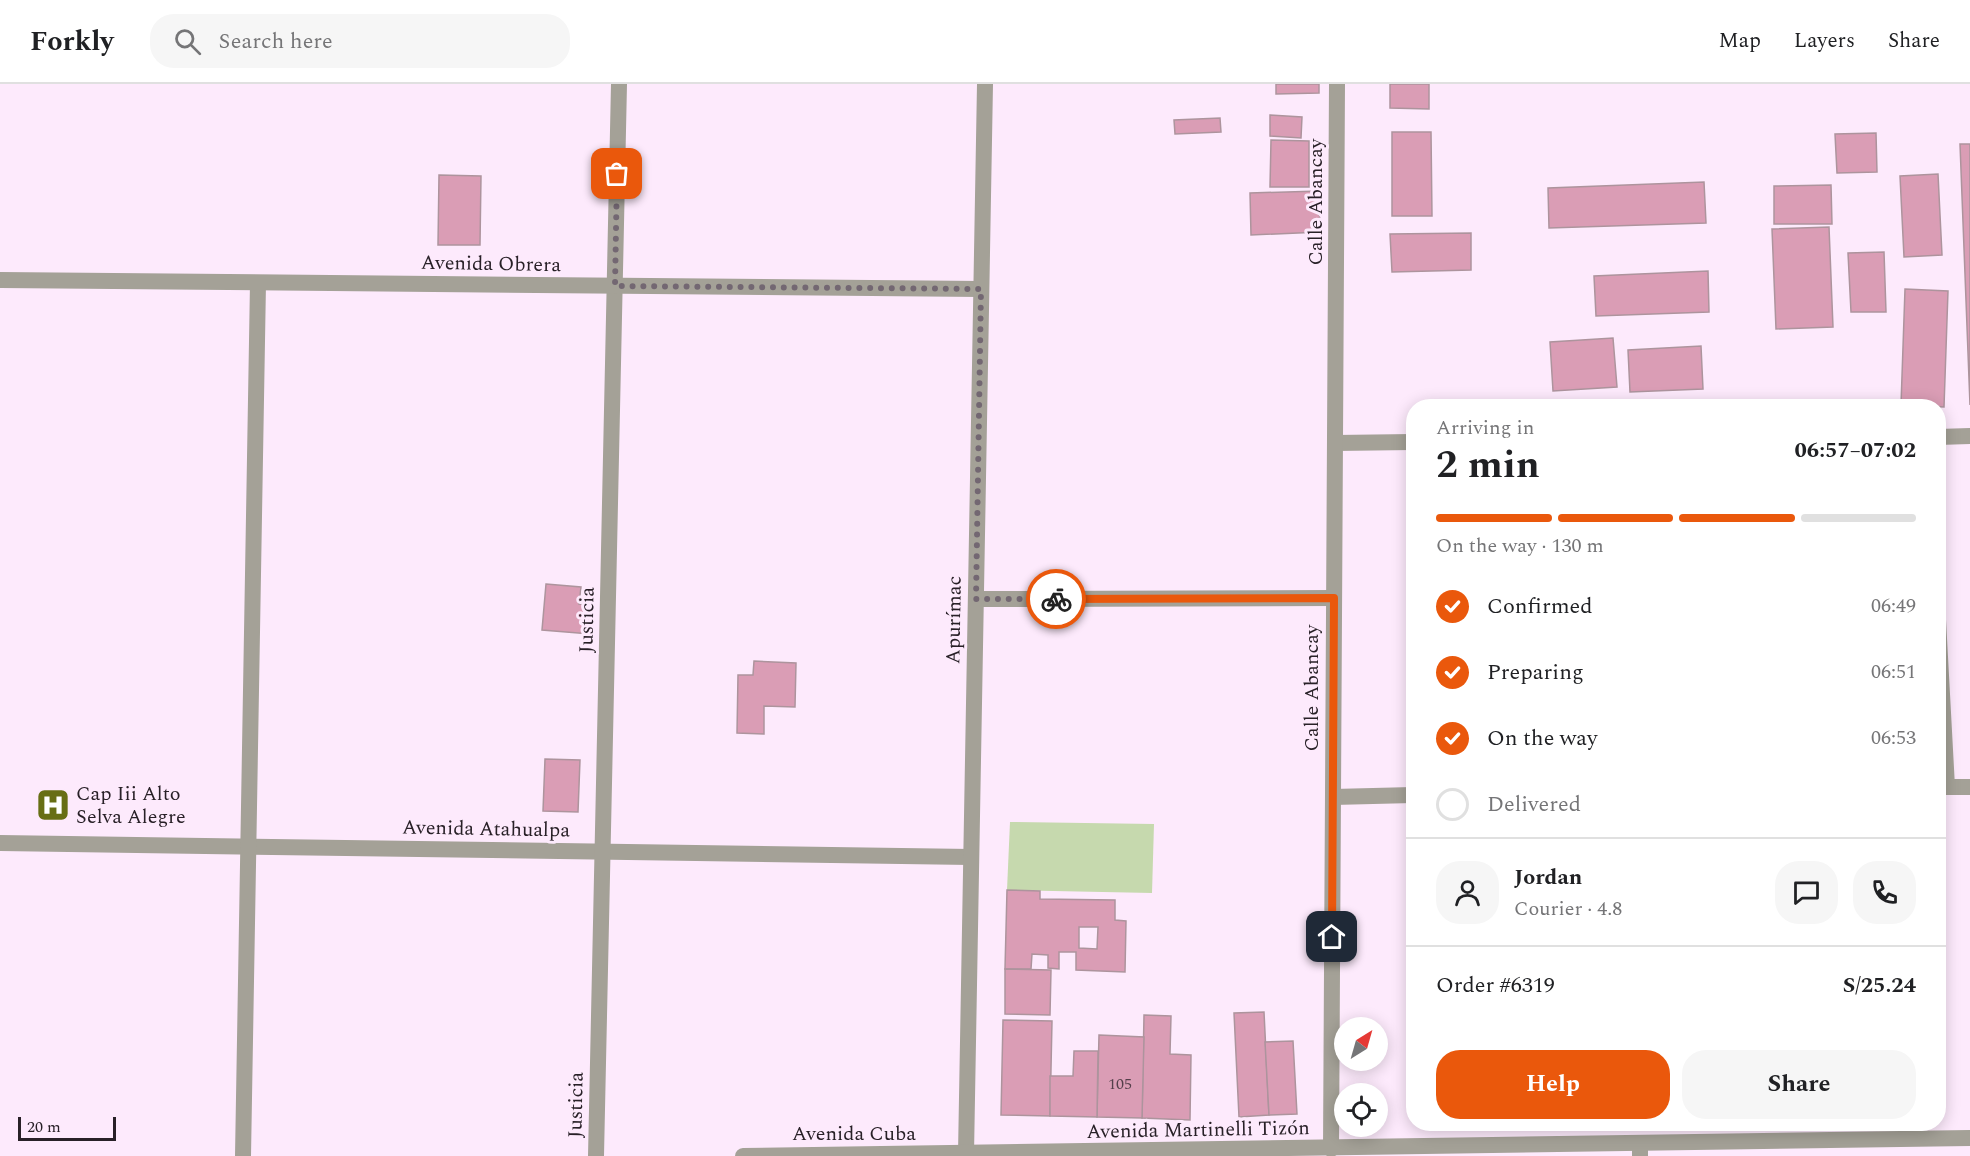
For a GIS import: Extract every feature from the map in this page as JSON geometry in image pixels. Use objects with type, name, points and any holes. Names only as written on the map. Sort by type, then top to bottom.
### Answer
[{"type":"street","name":"Justicia","points":[[596,1156],[619,84]]},
{"type":"street","name":"Apurímac","points":[[966,1155],[985,84]]},
{"type":"street","name":"Calle Abancay","points":[[1331,1149],[1338,84]]},
{"type":"street","name":"Avenida Obrera","points":[[0,280],[981,289]]},
{"type":"street","points":[[243,1156],[258,283]]},
{"type":"street","points":[[1946,437],[1970,436]]},
{"type":"street","points":[[1335,443],[1406,442]]},
{"type":"street","points":[[976,599],[1334,598]]},
{"type":"street","points":[[1946,787],[1970,787]]},
{"type":"street","points":[[1333,797],[1406,795]]},
{"type":"street","name":"Avenida Atahualpa","points":[[0,843],[971,857]]},
{"type":"street","name":"Avenida Martinelli Tizón","points":[[966,1155],[1331,1149],[1640,1150],[1970,1138]]},
{"type":"street","name":"Avenida Cuba","points":[[742,1156],[966,1155]]},
{"type":"green space","points":[[1010,822],[1154,824],[1152,893],[1007,890]]},
{"type":"building","points":[[1276,84],[1319,84],[1319,93],[1276,94]]},
{"type":"building","points":[[1390,84],[1429,84],[1429,109],[1390,108]]},
{"type":"building","points":[[1270,115],[1302,117],[1301,138],[1270,136]]},
{"type":"building","points":[[1220,118],[1221,132],[1175,134],[1174,120]]},
{"type":"building","points":[[1392,132],[1431,132],[1432,216],[1392,216]]},
{"type":"building","points":[[1876,133],[1877,172],[1837,173],[1835,134]]},
{"type":"building","points":[[1271,140],[1309,141],[1309,187],[1270,187]]},
{"type":"building","points":[[1960,144],[1970,144],[1970,405]]},
{"type":"building","points":[[1938,174],[1942,255],[1904,257],[1900,176]]},
{"type":"building","points":[[439,175],[481,176],[480,245],[438,245]]},
{"type":"building","points":[[1704,182],[1706,223],[1549,228],[1548,188]]},
{"type":"building","points":[[1831,185],[1832,224],[1774,224],[1774,186]]},
{"type":"building","points":[[1319,191],[1320,232],[1251,235],[1250,193]]},
{"type":"building","points":[[1829,227],[1833,327],[1776,329],[1772,229]]},
{"type":"building","points":[[1471,233],[1471,270],[1392,272],[1390,234]]},
{"type":"building","points":[[1884,252],[1886,312],[1851,312],[1848,253]]},
{"type":"building","points":[[1708,271],[1709,312],[1596,316],[1594,276]]},
{"type":"building","points":[[1905,289],[1948,291],[1944,399],[1901,399]]},
{"type":"building","points":[[1613,338],[1617,387],[1553,391],[1550,342]]},
{"type":"building","points":[[1701,346],[1703,389],[1630,392],[1628,350]]},
{"type":"building","points":[[546,584],[581,587],[579,604],[593,605],[590,634],[542,630]]},
{"type":"building","points":[[754,661],[796,663],[795,707],[764,706],[764,734],[737,733],[738,675],[753,675]]},
{"type":"building","points":[[545,759],[580,760],[578,812],[543,811]]},
{"type":"building","points":[[1007,890],[1040,891],[1040,899],[1115,900],[1115,920],[1126,921],[1125,972],[1076,970],[1076,952],[1059,952],[1059,969],[1048,968],[1048,955],[1032,954],[1031,969],[1005,969]],"holes":[[[1079,927],[1098,927],[1097,949],[1079,948]]]},
{"type":"building","points":[[1005,969],[1051,970],[1050,1015],[1005,1014]]},
{"type":"building","points":[[1264,1012],[1269,1115],[1239,1117],[1234,1013]]},
{"type":"building","points":[[1144,1015],[1171,1016],[1170,1054],[1191,1055],[1190,1120],[1142,1118]]},
{"type":"building","points":[[1003,1020],[1052,1021],[1050,1116],[1001,1115]]},
{"type":"building","points":[[1099,1035],[1144,1037],[1142,1118],[1097,1117]]},
{"type":"building","points":[[1293,1041],[1297,1114],[1269,1115],[1265,1042]]},
{"type":"building","points":[[1074,1051],[1098,1051],[1097,1117],[1050,1116],[1050,1076],[1073,1076]]},
{"type":"way so far","points":[[617,174],[615,286],[981,289],[976,599],[1056,599]]},
{"type":"place","name":"Cap Iii Alto Selva Alegre","points":[[53,805]]},
{"type":"route","points":[[1056,599],[1334,598],[1332,937]]}]
